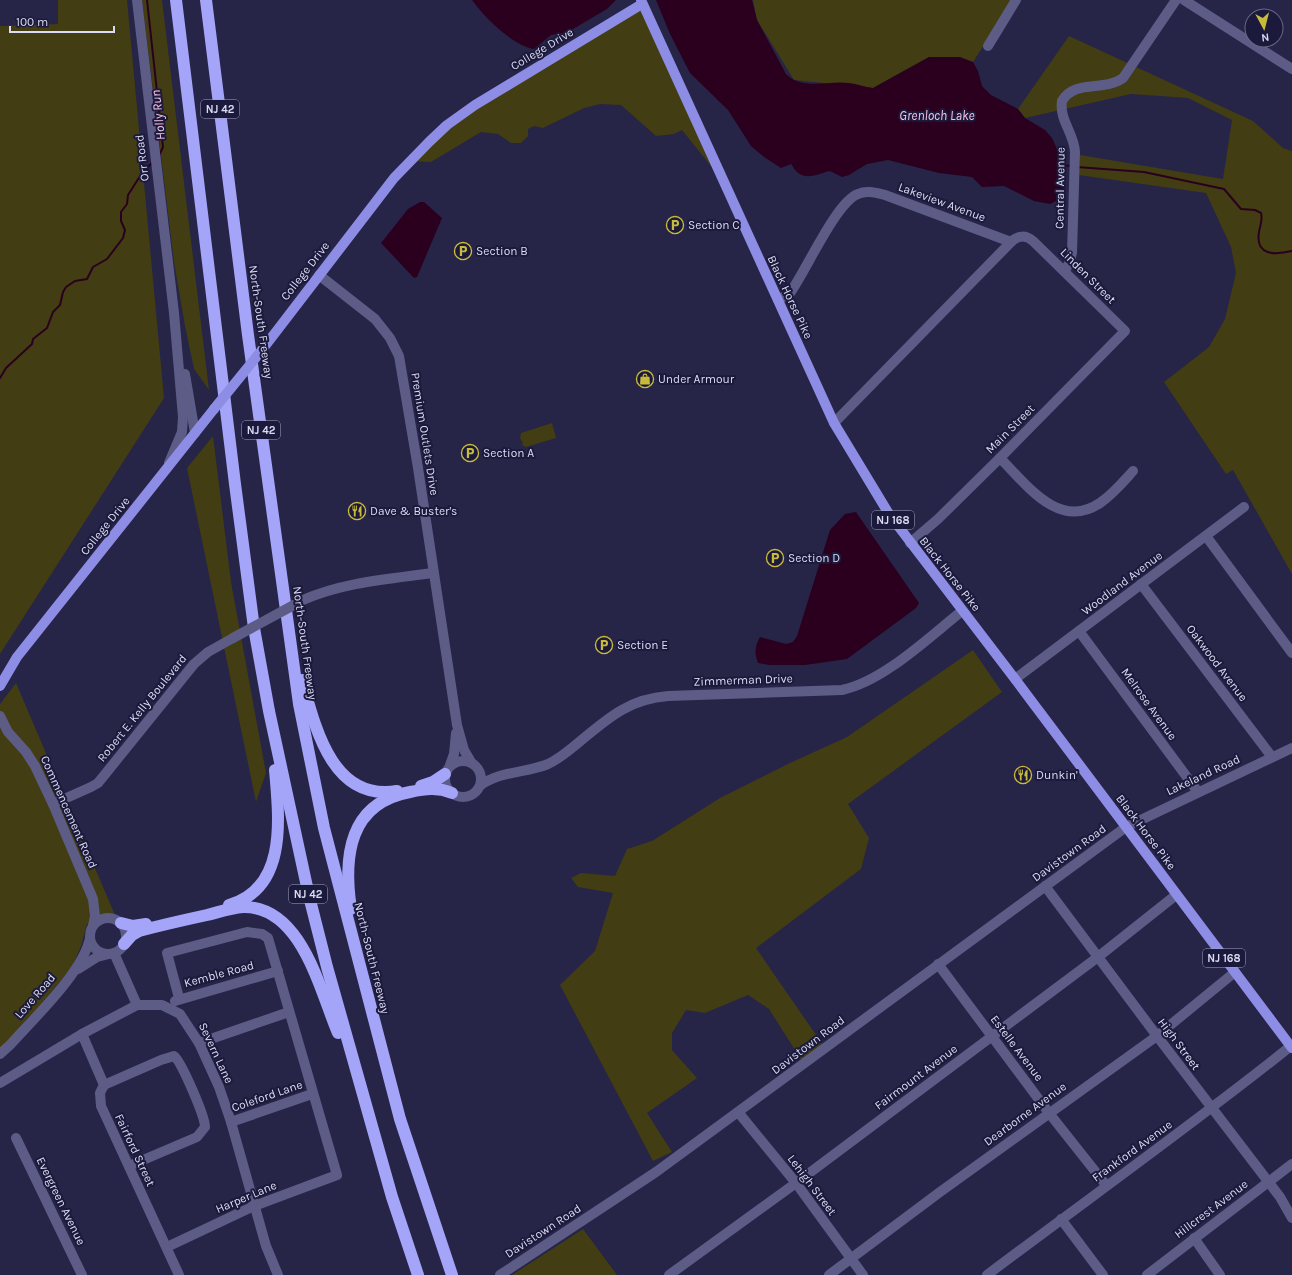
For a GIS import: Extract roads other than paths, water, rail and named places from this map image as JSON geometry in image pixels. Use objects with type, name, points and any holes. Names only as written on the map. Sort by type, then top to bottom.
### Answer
[{"type":"highway","name":"NJ 42","points":[[176,0],[235,484],[254,628],[269,711],[309,896],[357,1076],[392,1197],[418,1275]]},
{"type":"highway","name":"North-South Freeway","points":[[206,0],[248,335],[299,704],[324,828],[400,1119],[452,1275]]},
{"type":"highway","points":[[291,643],[323,745],[334,763],[350,780],[366,789],[393,792],[426,785],[448,769]]},
{"type":"highway","points":[[117,921],[133,926],[141,926],[230,905],[247,897],[262,883],[269,872],[274,854],[278,821],[269,711]]},
{"type":"highway","points":[[363,979],[350,903],[348,871],[349,854],[359,826],[370,809],[386,798],[430,788],[445,790],[452,793]]},
{"type":"highway","points":[[124,944],[132,935],[139,931],[232,909],[254,908],[267,912],[282,923],[304,950],[318,979],[336,1027],[357,1076]]},
{"type":"main road","name":"College Drive","points":[[0,686],[17,657],[262,350],[394,178],[428,142],[448,125],[481,101],[641,2]]},
{"type":"main road","name":"Black Horse Pike","points":[[641,2],[834,423],[870,486],[910,543],[1015,679],[1291,1047]]},
{"type":"main road","name":"College Drive","points":[[0,670],[17,657]]},
{"type":"street","name":"Orr Road","points":[[137,0],[174,313],[183,424],[179,440],[165,472]]},
{"type":"street","points":[[988,46],[1016,0]]},
{"type":"street","name":"Central Avenue","points":[[1064,271],[1069,264],[1072,253],[1074,141],[1061,112],[1062,101],[1064,97],[1079,88],[1111,85],[1123,78],[1176,0]]},
{"type":"street","points":[[1184,0],[1292,69]]},
{"type":"street","name":"Lakeview Avenue","points":[[778,300],[786,296],[793,289],[846,203],[853,196],[863,192],[885,195],[1012,242]]},
{"type":"street","name":"Linden Street","points":[[1012,242],[1022,236],[1029,238],[1125,331]]},
{"type":"street","points":[[834,423],[1012,242]]},
{"type":"street","name":"Premium Outlets Drive","points":[[319,275],[375,319],[390,338],[399,356],[457,725],[464,750],[475,765]]},
{"type":"street","name":"Orr Road","points":[[174,313],[195,433]]},
{"type":"street","name":"Main Street","points":[[910,543],[938,519],[1000,458],[1125,331]]},
{"type":"street","points":[[1000,458],[1044,502],[1055,508],[1066,511],[1080,511],[1094,506],[1106,498],[1133,471]]},
{"type":"street","name":"Woodland Avenue","points":[[1015,679],[1244,507]]},
{"type":"street","points":[[1206,536],[1292,653]]},
{"type":"street","name":"Robert E. Kelly Boulevard","points":[[53,804],[98,782],[194,664],[208,652],[303,600],[324,591],[350,585],[433,573]]},
{"type":"street","name":"Oakwood Avenue","points":[[1141,584],[1272,757]]},
{"type":"street","name":"Zimmerman Drive","points":[[481,785],[492,778],[541,766],[557,759],[608,718],[629,704],[642,700],[668,696],[842,690],[861,685],[882,673],[962,611]]},
{"type":"street","name":"Melrose Avenue","points":[[1079,631],[1198,792]]},
{"type":"street","name":"Commencement Road","points":[[0,716],[8,732],[36,766],[53,804],[93,899],[95,916],[93,926]]},
{"type":"street","name":"Premium Outlets Drive","points":[[448,769],[455,748],[457,725]]},
{"type":"street","name":"Commencement Road","points":[[0,735],[15,741]]},
{"type":"street","name":"Lakeland Road","points":[[1126,827],[1272,757],[1291,750]]},
{"type":"street","points":[[461,760],[475,765],[481,774],[481,785],[477,792],[469,796],[461,797],[452,793],[446,784],[448,769],[461,760]]},
{"type":"street","name":"Zimmerman Drive","points":[[475,765],[495,772],[522,771]]},
{"type":"street","name":"Davistown Road","points":[[500,1275],[656,1172],[1126,827]]},
{"type":"street","name":"High Street","points":[[1045,886],[1212,1109],[1280,1197],[1292,1218]]},
{"type":"street","name":"Fairmount Avenue","points":[[669,1275],[796,1183],[1098,957],[1176,894]]},
{"type":"street","name":"Commencement Road","points":[[93,899],[117,921]]},
{"type":"street","points":[[100,919],[117,921],[126,933],[124,944],[112,953],[97,951],[90,938],[93,926],[100,919]]},
{"type":"street","points":[[179,998],[167,953],[247,932],[255,932],[268,938],[312,1094]]},
{"type":"street","name":"Love Road","points":[[0,1054],[12,1044],[74,972],[85,955],[90,938]]},
{"type":"street","points":[[112,953],[137,1005]]},
{"type":"street","name":"Love Road","points":[[74,972],[94,958],[112,953]]},
{"type":"street","name":"Estelle Avenue","points":[[938,964],[1049,1113],[1106,1185]]},
{"type":"street","name":"Kemble Road","points":[[170,1008],[175,1000],[179,998],[278,972]]},
{"type":"street","name":"Dearborne Avenue","points":[[829,1275],[1049,1113],[1157,1036],[1234,972]]},
{"type":"street","name":"Severn Lane","points":[[0,1083],[82,1034],[137,1005],[152,1004],[170,1008],[180,1014],[186,1020],[199,1043],[218,1087],[231,1122],[266,1246],[278,1275]]},
{"type":"street","points":[[199,1043],[289,1012]]},
{"type":"street","points":[[82,1034],[104,1085],[161,1060],[174,1056],[181,1066],[204,1117],[206,1127],[197,1136],[129,1166]]},
{"type":"street","name":"Frankford Avenue","points":[[987,1275],[1106,1185],[1212,1109],[1291,1047]]},
{"type":"street","name":"Fairford Street","points":[[104,1085],[100,1093],[100,1106],[179,1275]]},
{"type":"street","name":"Coleford Lane","points":[[231,1122],[312,1094]]},
{"type":"street","name":"Harper Lane","points":[[167,1247],[254,1206],[336,1175],[312,1094]]},
{"type":"street","name":"Lehigh Street","points":[[738,1112],[796,1183],[863,1275]]},
{"type":"street","name":"Evergreen Avenue","points":[[16,1138],[82,1275]]},
{"type":"street","name":"Hillcrest Avenue","points":[[1146,1275],[1292,1164]]},
{"type":"street","points":[[1061,1219],[1104,1275]]},
{"type":"street","points":[[1194,1238],[1220,1275]]},
{"type":"water","points":[[472,0],[616,0],[607,9],[568,32],[551,35],[534,49],[526,47],[508,37],[491,22]]},
{"type":"water","name":"Grenloch Lake","points":[[656,0],[752,0],[757,20],[786,74],[793,79],[808,84],[841,82],[873,88],[929,57],[960,57],[973,62],[978,71],[982,86],[991,95],[1018,109],[1025,118],[1045,130],[1052,138],[1062,160],[1064,189],[1061,196],[1058,200],[1050,204],[1034,201],[1004,186],[982,187],[972,177],[939,173],[888,160],[867,164],[849,175],[842,177],[830,171],[814,176],[801,175],[791,164],[781,168],[751,146],[728,110],[690,73],[670,34]]},
{"type":"water","points":[[420,202],[424,202],[442,218],[417,277],[414,278],[381,243],[408,209]]},
{"type":"water","points":[[856,512],[919,603],[916,608],[847,659],[805,665],[770,665],[758,663],[756,649],[760,637],[786,644],[793,642],[797,636],[830,530],[845,514]]},
{"type":"waterway","name":"Holly Run","points":[[147,0],[163,147],[159,156]]},
{"type":"waterway","name":"Holly Run","points":[[0,378],[6,368],[32,344],[33,339],[47,328],[53,312],[60,305],[63,292],[66,287],[75,281],[87,279],[93,267],[107,259],[123,238],[125,230],[121,221],[121,212],[127,204],[128,195],[142,173],[153,162]]},
{"type":"waterway","points":[[1061,165],[1071,166]]},
{"type":"waterway","points":[[1077,167],[1144,172],[1224,189],[1241,209],[1255,210],[1261,213],[1262,220],[1259,240],[1260,246],[1263,250],[1273,253],[1292,251]]},
{"type":"place","name":"Section C","points":[[675,225]]},
{"type":"place","name":"Section B","points":[[463,251]]},
{"type":"place","name":"Under Armour","points":[[645,379]]},
{"type":"place","name":"Section A","points":[[470,453]]},
{"type":"place","name":"Dave & Buster's","points":[[357,511]]},
{"type":"place","name":"Section D","points":[[775,558]]},
{"type":"place","name":"Section E","points":[[604,645]]},
{"type":"place","name":"Dunkin'","points":[[1023,775]]}]
